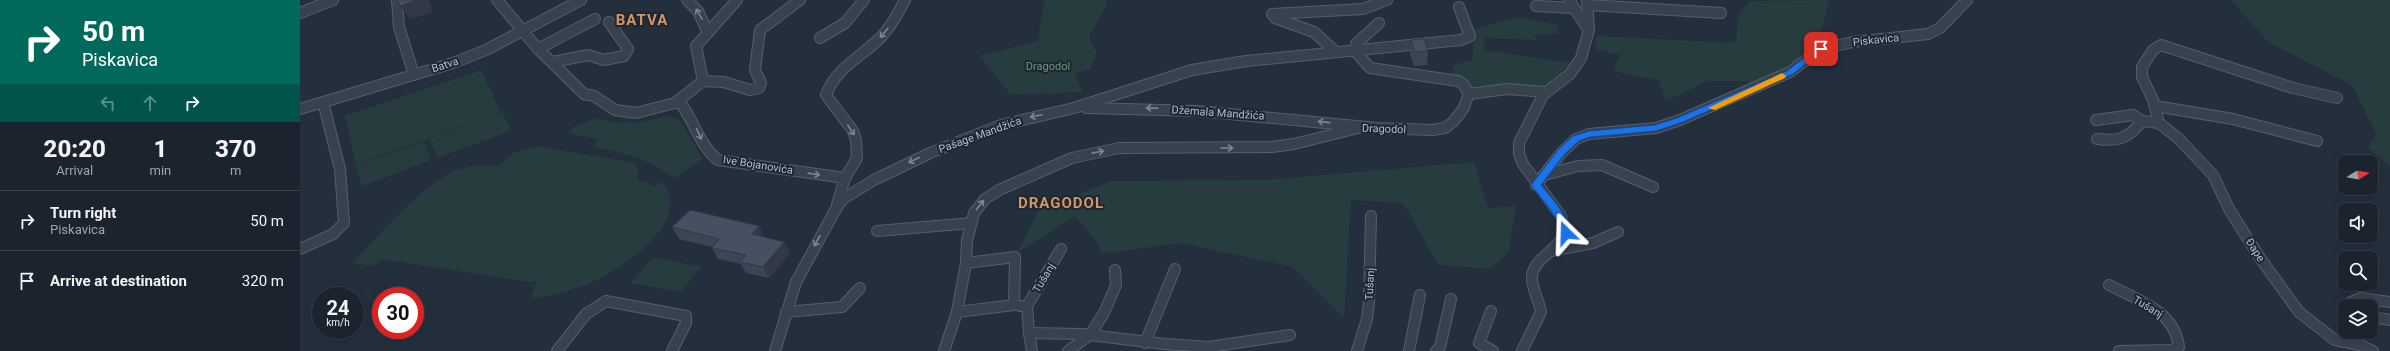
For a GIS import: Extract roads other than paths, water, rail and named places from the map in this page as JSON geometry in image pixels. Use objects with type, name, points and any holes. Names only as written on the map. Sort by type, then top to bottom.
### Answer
[{"type":"street","points":[[300,13],[333,0]]},
{"type":"street","points":[[398,0],[396,5],[399,21],[414,75]]},
{"type":"street","points":[[497,0],[538,49],[584,94],[594,96],[615,110],[647,112],[679,101],[703,81],[724,82],[750,90],[759,88],[761,81],[755,70],[760,30],[800,0]]},
{"type":"street","name":"Batva","points":[[300,109],[414,75],[476,54],[581,0]]},
{"type":"street","points":[[687,0],[698,11],[707,31]]},
{"type":"street","points":[[703,81],[696,46],[707,31],[737,0]]},
{"type":"street","points":[[820,38],[845,23],[864,0]]},
{"type":"street","points":[[837,207],[845,178],[857,158],[856,140],[853,131],[826,95],[828,88],[840,72],[887,31],[905,0]]},
{"type":"street","points":[[1336,52],[1314,32],[1275,18],[1272,14],[1364,9],[1387,0]]},
{"type":"street","name":"Piskavica","points":[[1536,185],[1576,138],[1589,134],[1656,128],[1680,120],[1790,72],[1821,49],[1853,42],[1928,34],[1940,28],[1967,0]]},
{"type":"street","points":[[1522,351],[1542,312],[1533,287],[1532,274],[1536,264],[1551,251],[1566,233],[1565,225],[1554,206],[1536,185],[1519,153],[1519,143],[1522,132],[1545,92],[1571,73],[1582,60],[1588,29],[1588,3],[1721,13]]},
{"type":"street","points":[[1536,6],[1571,4],[1588,29]]},
{"type":"street","points":[[1355,51],[1469,38],[1470,36],[1459,7]]},
{"type":"street","points":[[538,49],[595,19]]},
{"type":"street","points":[[553,62],[588,55],[604,60],[624,56],[628,51],[627,46],[609,22]]},
{"type":"street","points":[[1379,23],[1356,44],[1355,51],[1370,68],[1458,81],[1464,85],[1469,94],[1507,89],[1545,92]]},
{"type":"street","points":[[2096,120],[2133,115],[2142,121],[2159,123],[2155,113],[2155,106],[2142,78],[2142,67],[2153,50],[2160,45],[2293,88],[2337,98]]},
{"type":"street","name":"Pašage Mandžića","points":[[775,351],[796,282],[837,207],[843,199],[874,180],[954,142],[1018,120],[1074,108],[1210,66],[1355,51]]},
{"type":"street","name":"Dragodol","points":[[944,351],[957,312],[966,263],[967,241],[974,213],[984,199],[999,190],[1072,158],[1126,148],[1272,147],[1294,144],[1362,126],[1389,130],[1444,128],[1450,125],[1458,116],[1466,104],[1469,94]]},
{"type":"street","name":"Ive Bojanovića","points":[[679,101],[689,113],[706,150],[718,159],[845,178]]},
{"type":"street","points":[[300,250],[336,232],[344,220],[340,169],[323,102]]},
{"type":"street","points":[[2155,106],[2234,120],[2317,141]]},
{"type":"street","name":"Džemala Mandžića","points":[[1074,108],[1154,108],[1277,117],[1362,126]]},
{"type":"street","points":[[2097,139],[2117,142],[2130,135],[2142,121]]},
{"type":"street","name":"Đape","points":[[2159,123],[2178,138],[2213,174],[2229,209],[2299,312],[2335,340],[2360,345],[2373,351]]},
{"type":"street","points":[[1544,175],[1578,166],[1602,165],[1653,187]]},
{"type":"street","name":"Tušanj","points":[[1357,351],[1367,318],[1369,302],[1371,216]]},
{"type":"street","points":[[877,231],[972,223]]},
{"type":"street","points":[[1551,251],[1593,243],[1618,232]]},
{"type":"street","name":"Tušanj","points":[[1032,351],[1027,306],[1061,249]]},
{"type":"street","points":[[957,312],[1014,305],[1015,257],[966,263]]},
{"type":"street","points":[[1145,343],[1175,269]]},
{"type":"street","points":[[1068,351],[1090,335],[1104,313],[1116,285],[1115,270]]},
{"type":"street","name":"Tušanj","points":[[2109,285],[2158,311],[2172,324],[2180,338],[2179,347],[2171,350],[2119,351]]},
{"type":"street","points":[[786,312],[835,309],[842,306],[860,288]]},
{"type":"street","points":[[1410,351],[1420,295]]},
{"type":"street","points":[[1436,351],[1440,347],[1451,299]]},
{"type":"street","points":[[2358,299],[2368,299]]},
{"type":"street","points":[[2378,300],[2390,302]]},
{"type":"street","points":[[557,351],[587,313],[600,302],[606,301],[686,316],[686,323],[672,351]]},
{"type":"street","name":"Tušanj","points":[[1014,305],[1027,306]]},
{"type":"street","points":[[1491,311],[1479,343],[1493,351]]},
{"type":"street","points":[[2378,318],[2390,320]]},
{"type":"street","points":[[1029,333],[1090,335],[1145,343],[1220,347],[1246,343],[1275,335],[1290,334]]},
{"type":"district","name":"BATVA","points":[[642,20]]},
{"type":"district","name":"DRAGODOL","points":[[1061,203]]}]
